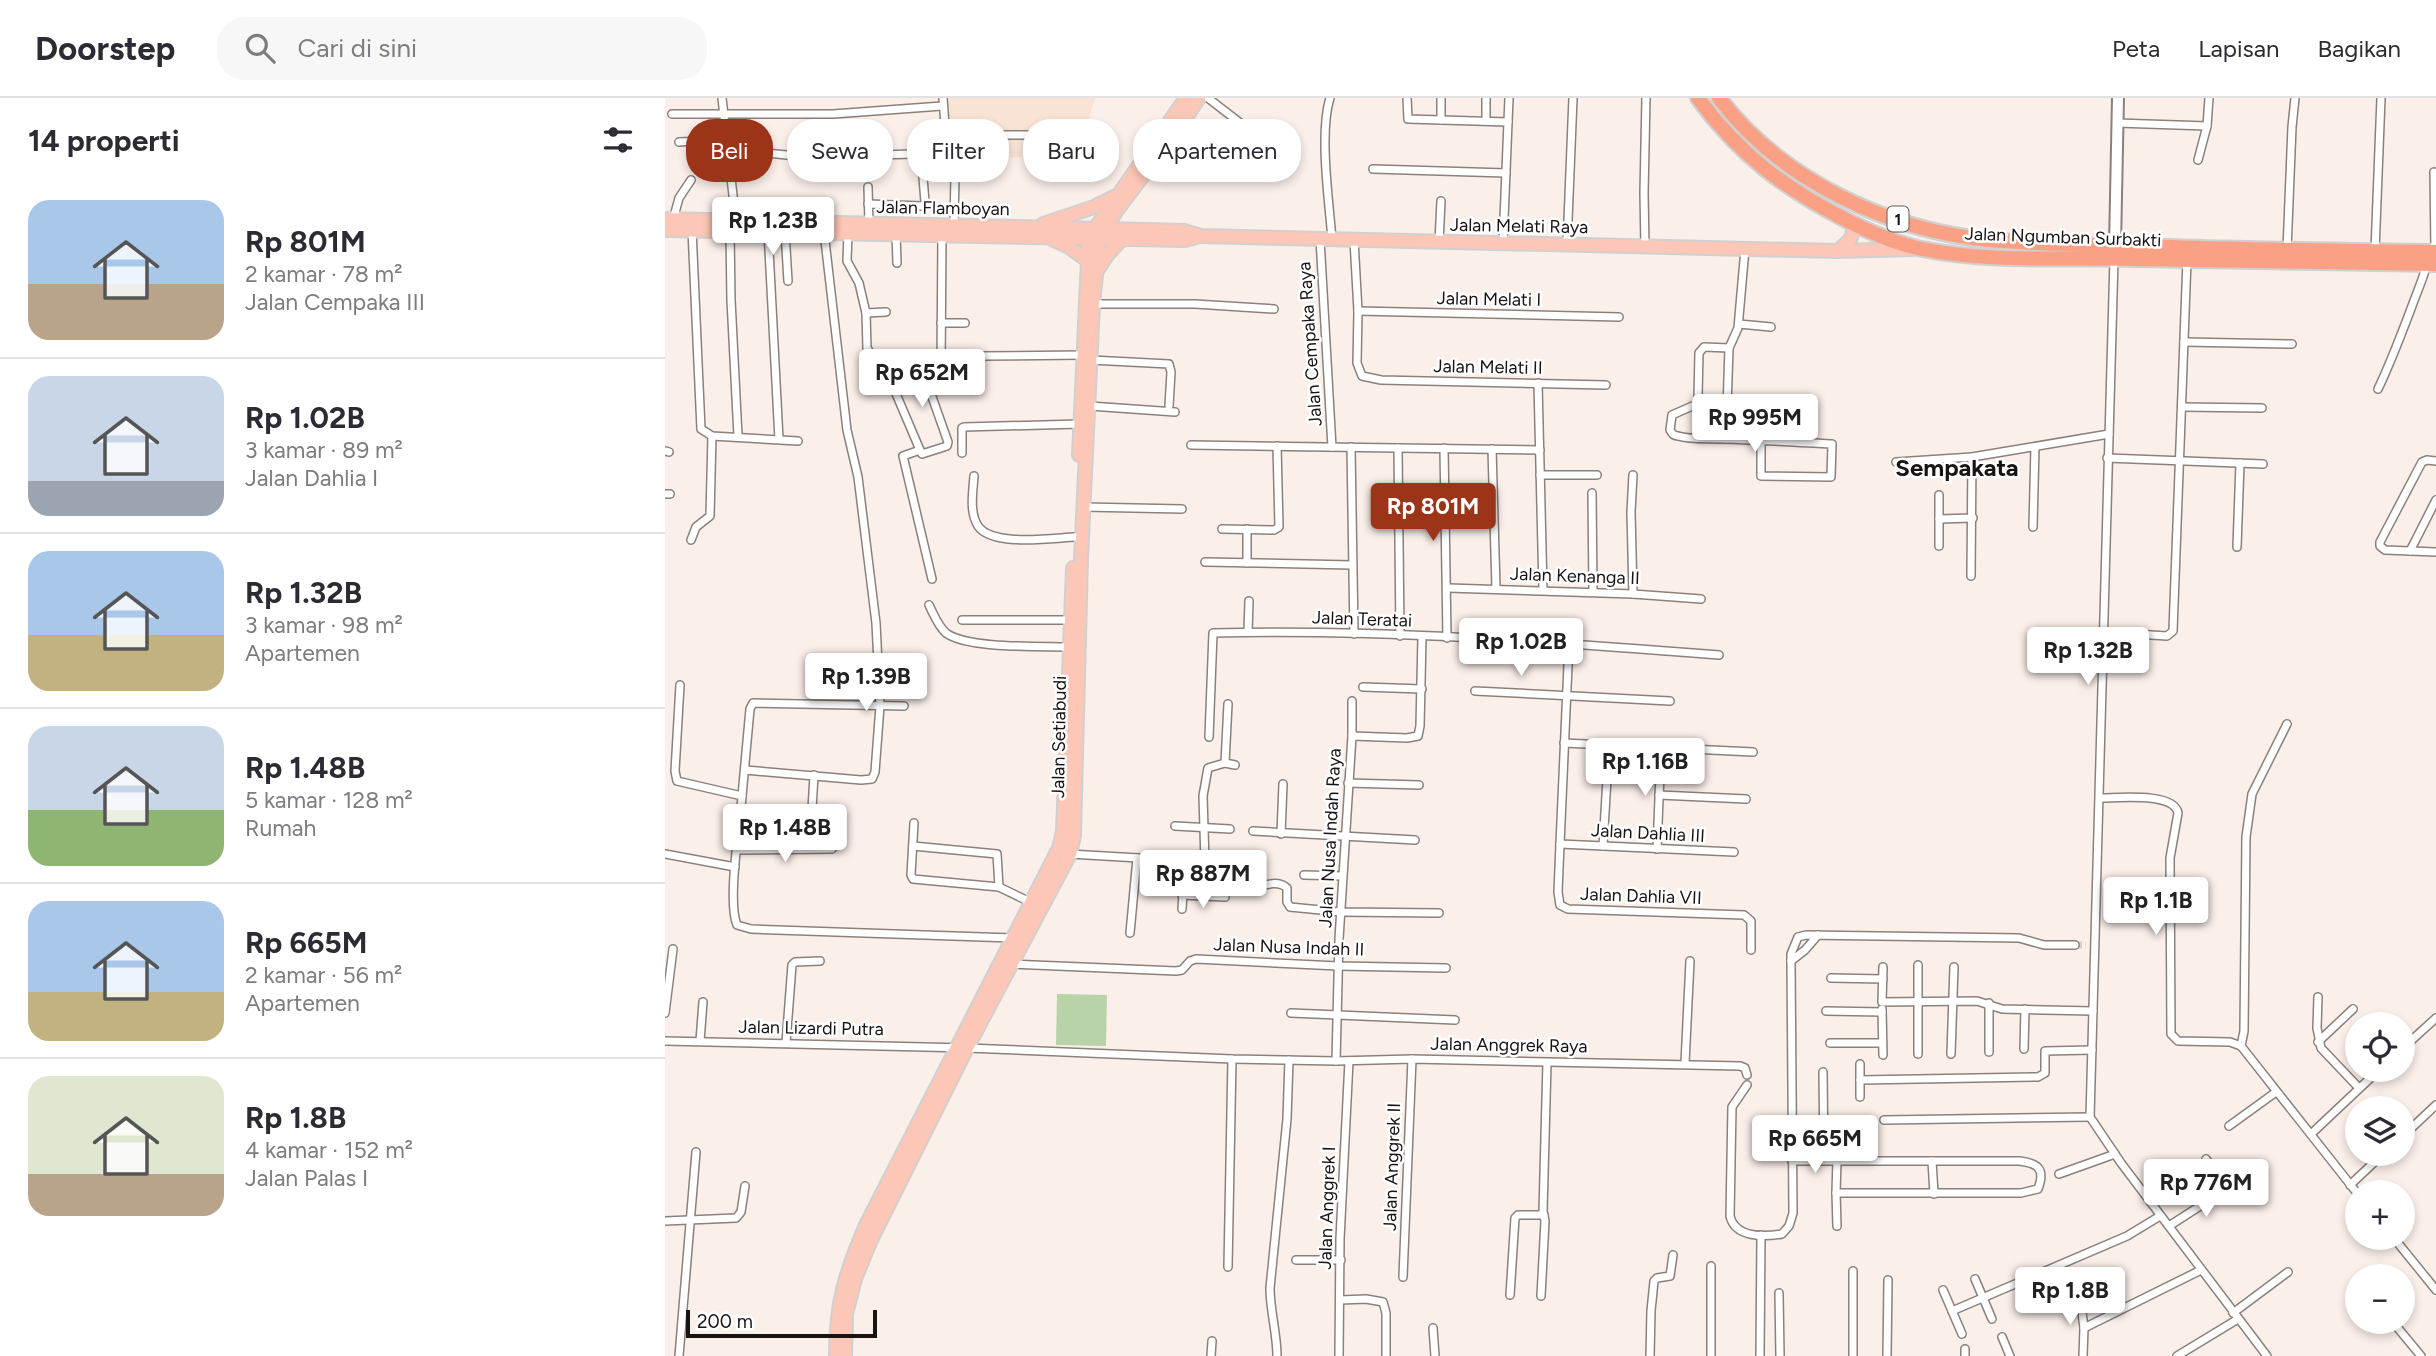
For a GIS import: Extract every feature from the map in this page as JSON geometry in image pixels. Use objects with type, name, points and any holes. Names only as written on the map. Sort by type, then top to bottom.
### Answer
[{"type":"highway","name":"Jalan Ngumban Surbakti","points":[[1698,98],[1717,125],[1761,167],[1825,209],[1856,225],[1921,249],[2000,258],[2115,252],[2287,251],[2375,251],[2433,258]]},
{"type":"highway","name":"Jalan Ngumban Surbakti","points":[[1719,98],[1762,146],[1810,178],[1878,213],[1930,229],[1988,240],[2187,260],[2433,258]]},
{"type":"main road","name":"Jalan Setiabudi","points":[[1176,119],[1187,98]]},
{"type":"main road","name":"Jalan Setiabudi","points":[[1181,119],[1199,98]]},
{"type":"main road","name":"Jalan Setiabudi","points":[[836,1356],[837,1317],[849,1263],[962,1048],[1070,854],[1074,835],[1081,559],[1090,406],[1087,260],[1097,233],[1117,195],[1133,176]]},
{"type":"main road","name":"Jalan Setiabudi","points":[[845,1356],[846,1314],[865,1254],[1013,939],[1059,849],[1063,832],[1080,424],[1096,272],[1097,233],[1136,182]]},
{"type":"main road","points":[[1033,227],[1094,207],[1117,195]]},
{"type":"main road","points":[[1096,272],[1108,254],[1128,234],[1117,210]]},
{"type":"main road","name":"Jalan Flamboyan","points":[[668,223],[768,232],[942,234],[1033,227],[1097,233]]},
{"type":"main road","name":"Jalan Flamboyan","points":[[668,223],[692,230],[869,223],[954,225],[1045,236],[1097,233]]},
{"type":"main road","points":[[1838,251],[1850,240],[1856,225]]},
{"type":"main road","name":"Jalan Melati Raya","points":[[1097,233],[1184,231],[1200,236],[1354,240],[1838,251],[1921,249]]},
{"type":"main road","points":[[1045,236],[1069,247],[1087,260]]},
{"type":"street","points":[[722,98],[725,119]]},
{"type":"street","points":[[1207,98],[1234,119]]},
{"type":"street","name":"Jalan Cempaka Raya","points":[[1329,98],[1326,239],[1332,447]]},
{"type":"street","points":[[1407,98],[1408,119],[1508,122]]},
{"type":"street","points":[[1441,98],[1441,120]]},
{"type":"street","points":[[1486,98],[1486,121]]},
{"type":"street","points":[[1503,243],[1509,98]]},
{"type":"street","points":[[1567,245],[1573,98]]},
{"type":"street","points":[[1645,247],[1646,98]]},
{"type":"street","points":[[2118,98],[2100,798],[2090,945],[2093,1011],[2089,1116],[2262,1355]]},
{"type":"street","points":[[2198,160],[2207,127],[2209,98]]},
{"type":"street","points":[[2287,251],[2295,98]]},
{"type":"street","points":[[2375,251],[2381,98]]},
{"type":"street","points":[[672,114],[834,114],[943,102]]},
{"type":"street","points":[[2117,123],[2207,127]]},
{"type":"street","points":[[679,142],[686,141]]},
{"type":"street","points":[[1373,169],[1506,173]]},
{"type":"street","points":[[2378,389],[2433,258],[2434,172]]},
{"type":"street","points":[[668,223],[690,182]]},
{"type":"street","points":[[732,182],[735,228],[731,300],[738,436]]},
{"type":"street","points":[[868,204],[922,206],[925,202],[923,182]]},
{"type":"street","points":[[954,225],[955,182]]},
{"type":"street","points":[[869,187],[869,223]]},
{"type":"street","points":[[1439,242],[1441,201]]},
{"type":"street","points":[[692,230],[700,427],[712,436],[798,441]]},
{"type":"street","points":[[768,232],[779,439]]},
{"type":"street","points":[[785,232],[788,281]]},
{"type":"street","points":[[745,770],[872,779],[876,772],[880,706],[876,623],[858,477],[847,430],[824,232]]},
{"type":"street","points":[[848,233],[847,261],[859,283],[866,313],[867,348],[894,389],[922,454],[947,446],[948,442],[925,377],[894,389]]},
{"type":"street","points":[[896,234],[897,263]]},
{"type":"street","points":[[940,369],[942,234]]},
{"type":"street","points":[[1354,240],[1357,311]]},
{"type":"street","points":[[1697,438],[1699,353],[1701,349],[1729,348],[1733,345],[1739,324],[1745,249]]},
{"type":"street","points":[[2103,632],[2167,636],[2173,631],[2187,260]]},
{"type":"street","points":[[1093,303],[1195,304],[1274,309]]},
{"type":"street","name":"Jalan Melati I","points":[[1357,311],[1619,317]]},
{"type":"street","name":"Jalan Melati II","points":[[1357,311],[1357,363],[1362,376],[1606,384]]},
{"type":"street","points":[[866,313],[886,312]]},
{"type":"street","points":[[941,323],[965,323]]},
{"type":"street","points":[[1739,324],[1772,327]]},
{"type":"street","points":[[2184,342],[2292,344]]},
{"type":"street","points":[[1726,439],[1729,348]]},
{"type":"street","points":[[976,384],[976,360],[982,356],[1087,357],[1169,364],[1171,367],[1172,409],[1090,406]]},
{"type":"street","points":[[1538,383],[1543,590]]},
{"type":"street","points":[[1697,404],[1672,415],[1670,430],[1674,435],[1679,437],[1762,440],[1832,444],[1831,477],[1761,476],[1762,440]]},
{"type":"street","points":[[2182,407],[2262,408]]},
{"type":"street","points":[[963,453],[964,427],[1080,424]]},
{"type":"street","points":[[1896,462],[1972,457],[2109,434]]},
{"type":"street","points":[[691,540],[696,527],[710,516],[712,436]]},
{"type":"street","points":[[1191,445],[1539,450]]},
{"type":"street","points":[[1222,530],[1274,530],[1279,527],[1277,446]]},
{"type":"street","points":[[1350,447],[1355,634]]},
{"type":"street","points":[[2033,527],[2035,447]]},
{"type":"street","points":[[1398,448],[1401,636]]},
{"type":"street","points":[[1444,449],[1447,638]]},
{"type":"street","points":[[1492,449],[1496,589]]},
{"type":"street","points":[[919,450],[903,456],[932,579]]},
{"type":"street","points":[[1971,576],[1972,457]]},
{"type":"street","points":[[2107,458],[2263,464]]},
{"type":"street","points":[[2436,461],[2422,462],[2380,542],[2385,551],[2436,552]]},
{"type":"street","points":[[2237,547],[2240,463]]},
{"type":"street","points":[[1540,475],[1597,475]]},
{"type":"street","points":[[1633,475],[1633,594]]},
{"type":"street","points":[[974,476],[974,513],[979,528],[986,533],[997,538],[1014,539],[1075,537]]},
{"type":"street","points":[[1593,493],[1593,592]]},
{"type":"street","points":[[1938,495],[1938,546]]},
{"type":"street","points":[[2410,551],[2436,500]]},
{"type":"street","points":[[1084,507],[1182,509]]},
{"type":"street","points":[[1939,519],[1973,518]]},
{"type":"street","points":[[1247,529],[1247,563]]},
{"type":"street","points":[[1205,562],[1352,565]]},
{"type":"street","name":"Jalan Kenanga II","points":[[1448,587],[1701,599]]},
{"type":"street","points":[[1248,632],[1249,601]]},
{"type":"street","points":[[929,605],[940,626],[954,638],[999,645],[1070,647]]},
{"type":"street","points":[[962,620],[1071,620]]},
{"type":"street","name":"Jalan Teratai","points":[[1209,737],[1213,633],[1355,634],[1569,643],[1719,655]]},
{"type":"street","points":[[1352,736],[1418,736],[1422,637]]},
{"type":"street","points":[[1560,845],[1569,643]]},
{"type":"street","points":[[680,685],[675,771],[677,781],[742,796]]},
{"type":"street","points":[[1363,687],[1422,689]]},
{"type":"street","points":[[1475,691],[1670,701]]},
{"type":"street","name":"Jalan Nusa Indah Raya","points":[[1336,1061],[1342,876],[1352,701]]},
{"type":"street","points":[[904,706],[753,703],[750,709],[735,867],[735,922],[741,927],[1013,939]]},
{"type":"street","points":[[1225,764],[1228,704]]},
{"type":"street","points":[[2241,1046],[2244,1031],[2246,837],[2249,806],[2252,794],[2287,724]]},
{"type":"street","points":[[1564,743],[1753,752]]},
{"type":"street","points":[[1603,846],[1609,745]]},
{"type":"street","points":[[1657,849],[1661,748]]},
{"type":"street","points":[[1205,862],[1203,796],[1208,768],[1235,765]]},
{"type":"street","points":[[812,809],[814,775]]},
{"type":"street","points":[[1348,783],[1419,785]]},
{"type":"street","points":[[1281,834],[1283,784]]},
{"type":"street","points":[[1659,795],[1746,799]]},
{"type":"street","points":[[2100,798],[2155,799],[2173,803],[2177,807],[2170,858],[2171,1034],[2178,1041],[2230,1042],[2241,1046],[2346,1180]]},
{"type":"street","points":[[914,823],[913,878],[999,887],[1032,903]]},
{"type":"street","points":[[1175,826],[1230,829]]},
{"type":"street","points":[[1253,831],[1415,840]]},
{"type":"street","name":"Jalan Dahlia III","points":[[1560,845],[1734,852]]},
{"type":"street","name":"Jalan Dahlia VII","points":[[1560,845],[1559,900],[1563,908],[1744,915],[1751,921],[1751,950]]},
{"type":"street","points":[[913,846],[997,854],[999,887]]},
{"type":"street","points":[[737,850],[832,849]]},
{"type":"street","points":[[665,854],[735,867]]},
{"type":"street","points":[[1070,854],[1224,863]]},
{"type":"street","points":[[1130,933],[1137,858]]},
{"type":"street","points":[[1182,909],[1185,861]]},
{"type":"street","points":[[1304,875],[1342,876]]},
{"type":"street","points":[[1250,889],[1274,883],[1281,884],[1287,888],[1287,902],[1290,907],[1341,912],[1439,913]]},
{"type":"street","points":[[1182,895],[1225,897]]},
{"type":"street","points":[[1791,961],[1818,935]]},
{"type":"street","points":[[1747,1085],[1732,1107],[1731,1223],[1742,1232],[1783,1234],[1792,1220],[1791,954],[1798,937],[2019,938],[2044,945],[2075,945]]},
{"type":"street","points":[[665,1013],[673,948]]},
{"type":"street","name":"Jalan Nusa Indah II","points":[[1011,964],[1176,971],[1182,970],[1196,959],[1445,968]]},
{"type":"street","points":[[786,1043],[792,965],[795,962],[820,961]]},
{"type":"street","points":[[1685,1063],[1690,961]]},
{"type":"street","points":[[1918,965],[1918,1054]]},
{"type":"street","points":[[1883,967],[1883,1055]]},
{"type":"street","points":[[1951,1054],[1954,967]]},
{"type":"street","points":[[1831,978],[1882,979]]},
{"type":"street","points":[[2318,997],[2318,1042],[2359,1088]]},
{"type":"street","points":[[1882,1002],[1953,1001],[1989,1003],[1998,1008],[2093,1011]]},
{"type":"street","points":[[700,1041],[703,1002]]},
{"type":"street","points":[[1989,1003],[1989,1052]]},
{"type":"street","points":[[2024,1049],[2025,1009]]},
{"type":"street","points":[[2318,1042],[2353,1009]]},
{"type":"street","points":[[1826,1011],[1882,1012]]},
{"type":"street","points":[[1291,1013],[1455,1020]]},
{"type":"street","points":[[2415,1037],[2436,1018]]},
{"type":"street","points":[[669,1041],[673,1052]]},
{"type":"street","name":"Jalan Lizardi Putra","points":[[669,1041],[962,1048]]},
{"type":"street","points":[[1830,1043],[1882,1043]]},
{"type":"street","name":"Jalan Anggrek Raya","points":[[962,1048],[1232,1059],[1685,1063],[1744,1067],[1747,1075]]},
{"type":"street","points":[[1860,1080],[2038,1077],[2045,1073],[2045,1051],[2092,1050]]},
{"type":"street","points":[[1228,1267],[1232,1059]]},
{"type":"street","name":"Jalan Anggrek II","points":[[1403,1277],[1412,1059]]},
{"type":"street","points":[[1277,1356],[1277,1330],[1270,1288],[1286,1130],[1289,1060]]},
{"type":"street","name":"Jalan Anggrek I","points":[[1339,1356],[1349,1061]]},
{"type":"street","points":[[1541,1296],[1547,1063]]},
{"type":"street","points":[[1860,1064],[1860,1097]]},
{"type":"street","points":[[1823,1072],[1824,1160]]},
{"type":"street","points":[[2311,1133],[2366,1082]]},
{"type":"street","points":[[2229,1126],[2276,1092]]},
{"type":"street","points":[[2415,1125],[2436,1105]]},
{"type":"street","points":[[1884,1121],[2089,1116]]},
{"type":"street","points":[[679,1356],[696,1152]]},
{"type":"street","points":[[2059,1174],[2115,1154]]},
{"type":"street","points":[[2169,1226],[2228,1188],[2206,1159]]},
{"type":"street","points":[[1837,1160],[1837,1226]]},
{"type":"street","points":[[1793,1161],[2026,1162],[2034,1163],[2041,1177],[2040,1185],[2035,1191],[1836,1193]]},
{"type":"street","points":[[1933,1161],[1934,1194]]},
{"type":"street","points":[[2355,1180],[2370,1166]]},
{"type":"street","points":[[665,1221],[736,1218],[741,1212],[744,1186]]},
{"type":"street","points":[[1510,1295],[1515,1218],[1518,1215],[1544,1215]]},
{"type":"street","points":[[1952,1311],[2127,1236],[2160,1216]]},
{"type":"street","points":[[1760,1356],[1761,1235]]},
{"type":"street","points":[[2404,1250],[2436,1290]]},
{"type":"street","points":[[1650,1356],[1654,1281],[1671,1274],[1673,1255]]},
{"type":"street","points":[[1296,1259],[1341,1260]]},
{"type":"street","points":[[1710,1266],[1711,1356]]},
{"type":"street","points":[[2084,1328],[2201,1270]]},
{"type":"street","points":[[1853,1271],[1853,1356]]},
{"type":"street","points":[[2177,1356],[2235,1316],[2288,1272]]},
{"type":"street","points":[[1975,1279],[1992,1319]]},
{"type":"street","points":[[1887,1356],[1888,1280]]},
{"type":"street","points":[[1943,1290],[1962,1334]]},
{"type":"street","points":[[1779,1293],[1780,1356]]},
{"type":"street","points":[[2080,1297],[2084,1328],[2083,1356]]},
{"type":"street","points":[[1340,1300],[1366,1299],[1383,1302],[1387,1313],[1386,1356]]},
{"type":"street","points":[[1433,1328],[1435,1356]]},
{"type":"street","points":[[2403,1334],[2421,1356]]},
{"type":"street","points":[[2002,1338],[2010,1356]]},
{"type":"street","points":[[1212,1341],[1212,1356]]},
{"type":"shaded area","points":[[943,98],[1095,98],[1089,119],[1023,119],[1023,158],[1009,157],[1009,119],[942,119]]},
{"type":"green space","points":[[1057,994],[1107,995],[1106,1046],[1056,1045]]},
{"type":"tunnel","points":[[2075,945],[2086,945]]},
{"type":"district","name":"Sempakata","points":[[1957,467]]}]
